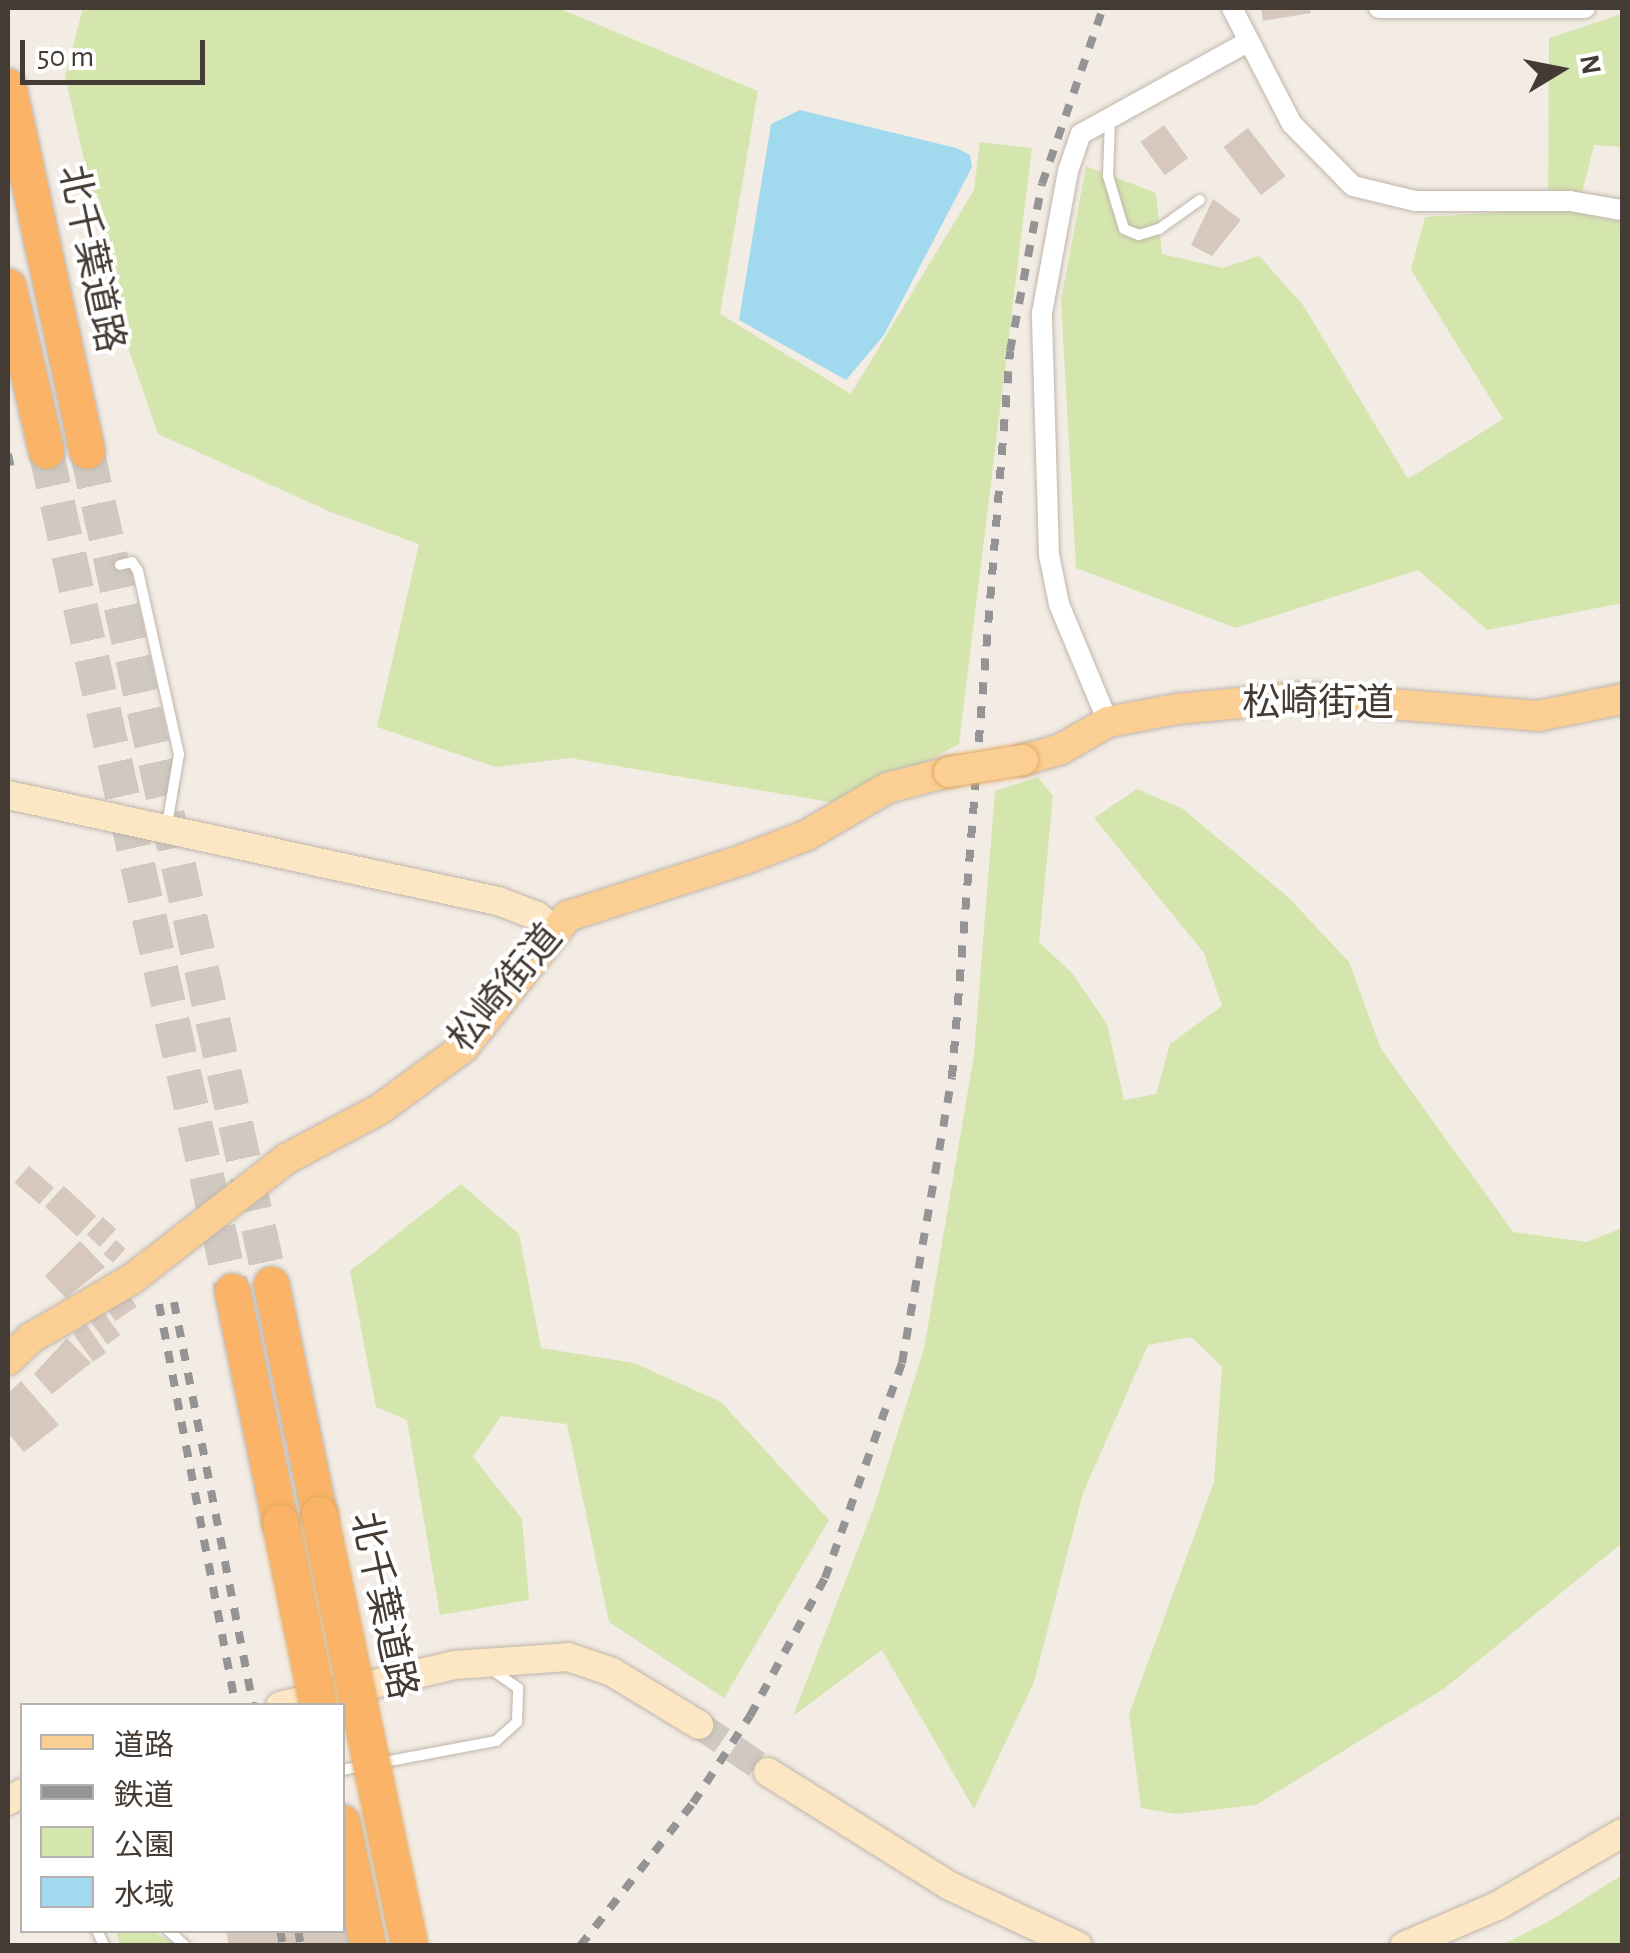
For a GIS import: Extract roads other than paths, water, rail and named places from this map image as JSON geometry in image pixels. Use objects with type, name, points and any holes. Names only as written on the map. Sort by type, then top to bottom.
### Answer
[{"type":"highway","name":"北千葉道路","points":[[8,86],[87,451]]},
{"type":"highway","points":[[8,286],[46,451]]},
{"type":"highway","name":"北千葉道路","points":[[271,1284],[409,1946]]},
{"type":"highway","points":[[232,1291],[317,1703]]},
{"type":"highway","points":[[345,1836],[368,1946]]},
{"type":"main road","name":"松崎街道","points":[[8,1360],[31,1338],[132,1278],[286,1159],[380,1109],[463,1048],[555,931],[584,907],[742,860],[806,835],[888,788],[1059,750],[1108,722],[1304,697],[1538,716],[1622,699]]},
{"type":"street","points":[[1232,8],[1246,43],[1314,153],[1353,186],[1415,200],[1570,201],[1622,210]]},
{"type":"street","points":[[1378,8],[1585,8]]},
{"type":"street","points":[[1108,722],[1058,604],[1049,555],[1042,313],[1068,171],[1082,134],[1110,115],[1246,43]]},
{"type":"street","points":[[8,795],[165,831],[277,848],[498,900],[555,931]]},
{"type":"street","points":[[294,1703],[480,1662],[568,1657],[612,1672],[699,1726]]},
{"type":"street","points":[[768,1772],[950,1886],[1078,1946]]},
{"type":"street","points":[[1404,1946],[1497,1906],[1622,1833]]},
{"type":"lane","points":[[1110,115],[1108,176],[1124,229],[1139,235],[1159,230],[1200,200]]},
{"type":"lane","points":[[120,564],[132,562],[138,571],[179,754],[165,831]]},
{"type":"lane","points":[[345,1769],[496,1741],[516,1722],[518,1688],[480,1662]]},
{"type":"water","points":[[800,110],[956,148],[970,155],[972,167],[884,335],[846,380],[739,320],[771,124]]},
{"type":"tunnel","points":[[46,451],[232,1291]]},
{"type":"tunnel","points":[[87,451],[271,1284]]},
{"type":"tunnel","points":[[699,1725],[768,1772]]},
{"type":"railway","points":[[580,1946],[693,1803],[750,1716],[825,1578],[902,1363],[952,1077],[1010,351],[1042,184],[1103,8]]},
{"type":"railway","points":[[8,454],[12,473]]},
{"type":"railway","points":[[174,1302],[252,1703]]},
{"type":"railway","points":[[159,1304],[235,1703]]},
{"type":"railway","points":[[281,1933],[283,1946]]},
{"type":"railway","points":[[299,1933],[301,1946]]}]
